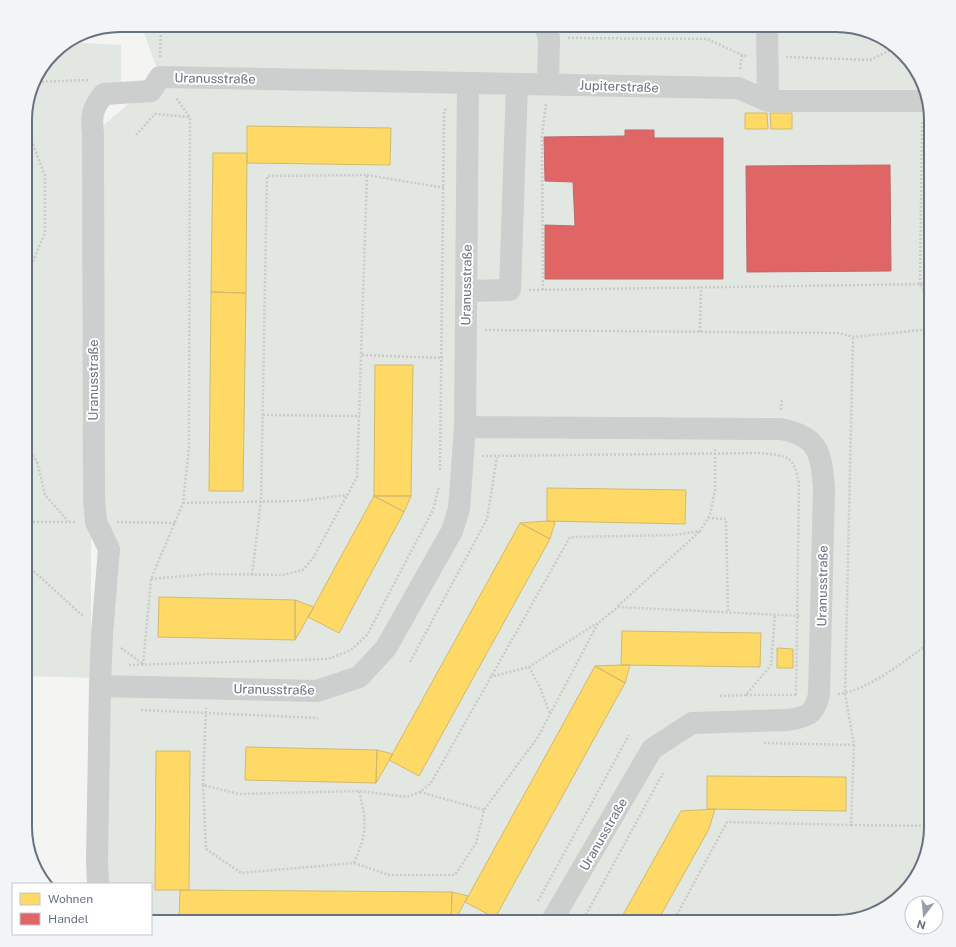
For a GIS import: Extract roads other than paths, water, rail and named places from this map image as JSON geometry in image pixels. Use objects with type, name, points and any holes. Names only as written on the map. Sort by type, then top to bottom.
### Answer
[{"type":"street","points":[[547,32],[548,83]]},
{"type":"street","points":[[767,32],[768,100]]},
{"type":"street","name":"Uranusstraße","points":[[98,883],[100,686],[109,549],[96,522],[94,499],[92,120],[95,105],[104,94],[151,91],[160,77],[468,83],[465,427],[459,509],[452,531],[386,648],[359,677],[317,691],[100,686]]},
{"type":"street","name":"Jupiterstraße","points":[[468,83],[548,83],[738,88],[768,100],[921,101]]},
{"type":"street","points":[[466,290],[510,290],[517,84]]},
{"type":"street","name":"Uranusstraße","points":[[465,427],[758,428],[791,431],[804,436],[816,445],[821,457],[824,490],[819,695],[816,707],[811,713],[801,718],[788,720],[692,723],[652,749],[555,915]]}]
